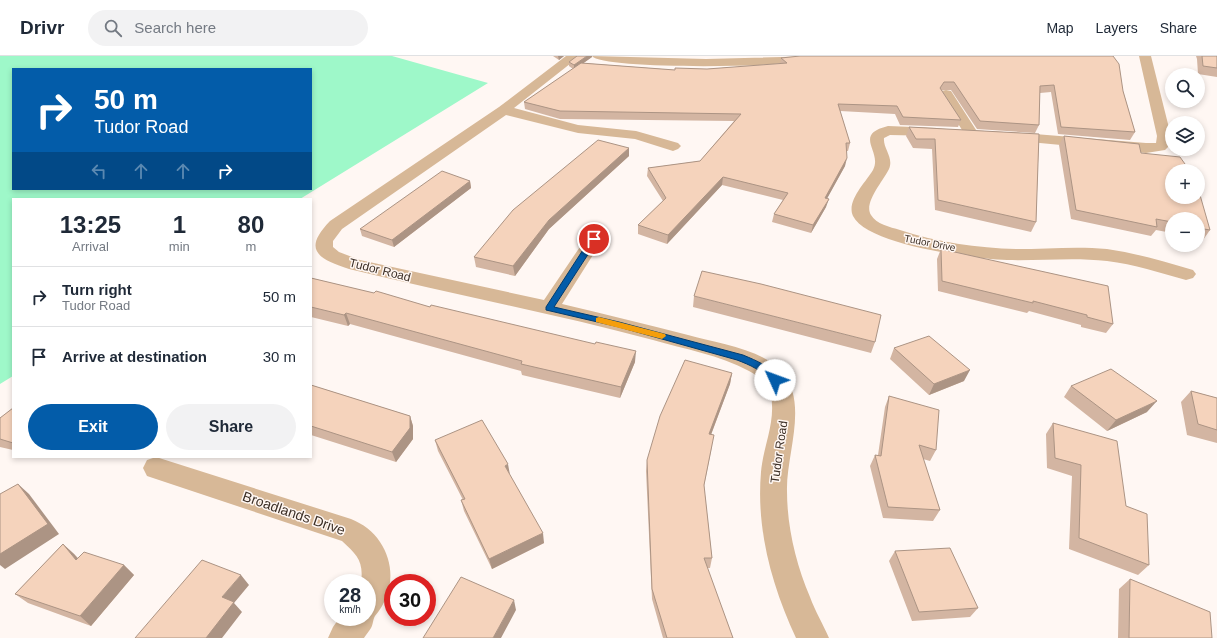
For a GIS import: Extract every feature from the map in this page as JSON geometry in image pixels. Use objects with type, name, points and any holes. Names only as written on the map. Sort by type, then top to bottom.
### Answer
[{"type":"street","name":"Tudor Road","points":[[574,56],[533,86],[504,110],[336,225],[326,234],[323,244],[325,249],[331,255],[356,265],[619,324],[740,357],[758,365],[770,373],[780,386],[784,402],[774,471],[773,504],[777,534],[793,593],[813,638]]},
{"type":"street","points":[[598,56],[640,62],[694,64],[750,62],[815,56]]},
{"type":"street","name":"Tudor Drive","points":[[1141,57],[1164,136],[1164,143],[1160,147],[1146,148],[983,134],[897,130],[882,132],[876,138],[877,146],[883,156],[883,165],[871,184],[860,210],[863,220],[874,228],[884,232],[971,251],[1004,254],[1064,252],[1108,255],[1186,274]]},
{"type":"street","points":[[946,94],[983,134]]},
{"type":"street","points":[[504,110],[578,129],[636,135],[673,146]]},
{"type":"street","points":[[549,308],[594,239]]},
{"type":"street","name":"Broadlands Drive","points":[[156,468],[351,532],[371,550],[376,564],[376,574]]},
{"type":"street","points":[[344,638],[353,626]]},
{"type":"green space","points":[[0,56],[392,56],[488,83],[302,198],[12,198],[12,377],[0,384]]},
{"type":"building","points":[[577,56],[587,56],[574,65],[569,62]]},
{"type":"building","points":[[800,56],[1113,56],[1119,64],[1123,91],[1135,132],[1061,127],[1054,85],[1040,86],[1039,125],[980,121],[954,82],[944,82],[940,88],[961,120],[903,117],[897,106],[838,104],[850,143],[846,143],[847,158],[825,198],[829,199],[813,225],[774,214],[788,193],[723,177],[668,235],[638,225],[666,198],[648,168],[700,161],[741,114],[560,111],[524,102],[581,63],[675,70],[675,68],[707,69],[787,63],[781,58]]},
{"type":"building","points":[[1202,56],[1217,56],[1217,68],[1203,66]]},
{"type":"building","points":[[909,127],[1039,134],[1036,222],[938,200],[935,139],[916,139]]},
{"type":"building","points":[[1064,136],[1139,144],[1141,153],[1180,157],[1185,164],[1165,164],[1165,204],[1203,204],[1205,212],[1165,212],[1165,221],[1156,219],[1157,227],[1076,210]]},
{"type":"building","points":[[598,140],[629,148],[549,220],[513,266],[474,257],[513,210]]},
{"type":"building","points":[[442,171],[470,181],[392,240],[360,229]]},
{"type":"building","points":[[1205,212],[1210,230],[1205,229]]},
{"type":"building","points":[[941,249],[1108,286],[1113,324],[1087,317],[1087,315],[1033,301],[1033,303],[942,281]]},
{"type":"building","points":[[702,271],[761,284],[881,315],[875,342],[694,296]]},
{"type":"building","points":[[312,278],[374,293],[376,291],[430,307],[431,305],[595,344],[596,342],[636,351],[621,387],[521,364],[522,361],[346,313],[344,315],[312,307]]},
{"type":"building","points":[[929,336],[970,370],[934,384],[894,348]]},
{"type":"building","points":[[685,360],[732,373],[709,434],[714,435],[704,485],[712,558],[704,558],[733,638],[667,638],[652,589],[647,460],[660,416]]},
{"type":"building","points":[[1111,369],[1157,401],[1116,420],[1071,386]]},
{"type":"building","points":[[312,385],[410,416],[410,428],[392,452],[312,426]]},
{"type":"building","points":[[1191,391],[1217,398],[1217,430],[1198,424]]},
{"type":"building","points":[[889,396],[939,410],[936,450],[919,445],[940,510],[888,507],[875,455],[881,456]]},
{"type":"building","points":[[12,409],[12,443],[0,439],[0,418]]},
{"type":"building","points":[[482,420],[508,464],[505,466],[543,533],[489,559],[461,500],[465,499],[435,440]]},
{"type":"building","points":[[1053,423],[1117,441],[1126,506],[1147,514],[1149,565],[1079,538],[1081,465],[1055,458]]},
{"type":"building","points":[[18,484],[48,524],[0,554],[0,494]]},
{"type":"building","points":[[63,544],[76,560],[84,552],[124,565],[80,616],[15,594]]},
{"type":"building","points":[[950,548],[978,608],[919,612],[895,551]]},
{"type":"building","points":[[202,560],[241,575],[222,597],[234,602],[206,638],[135,638]]},
{"type":"building","points":[[461,577],[514,600],[493,638],[423,638],[430,626],[436,626],[436,617]]},
{"type":"building","points":[[1130,579],[1210,612],[1212,638],[1129,638]]},
{"type":"slow traffic","points":[[599,320],[662,336]]},
{"type":"route","points":[[594,239],[549,308],[619,324],[740,357],[758,365],[770,373],[775,380]]}]
